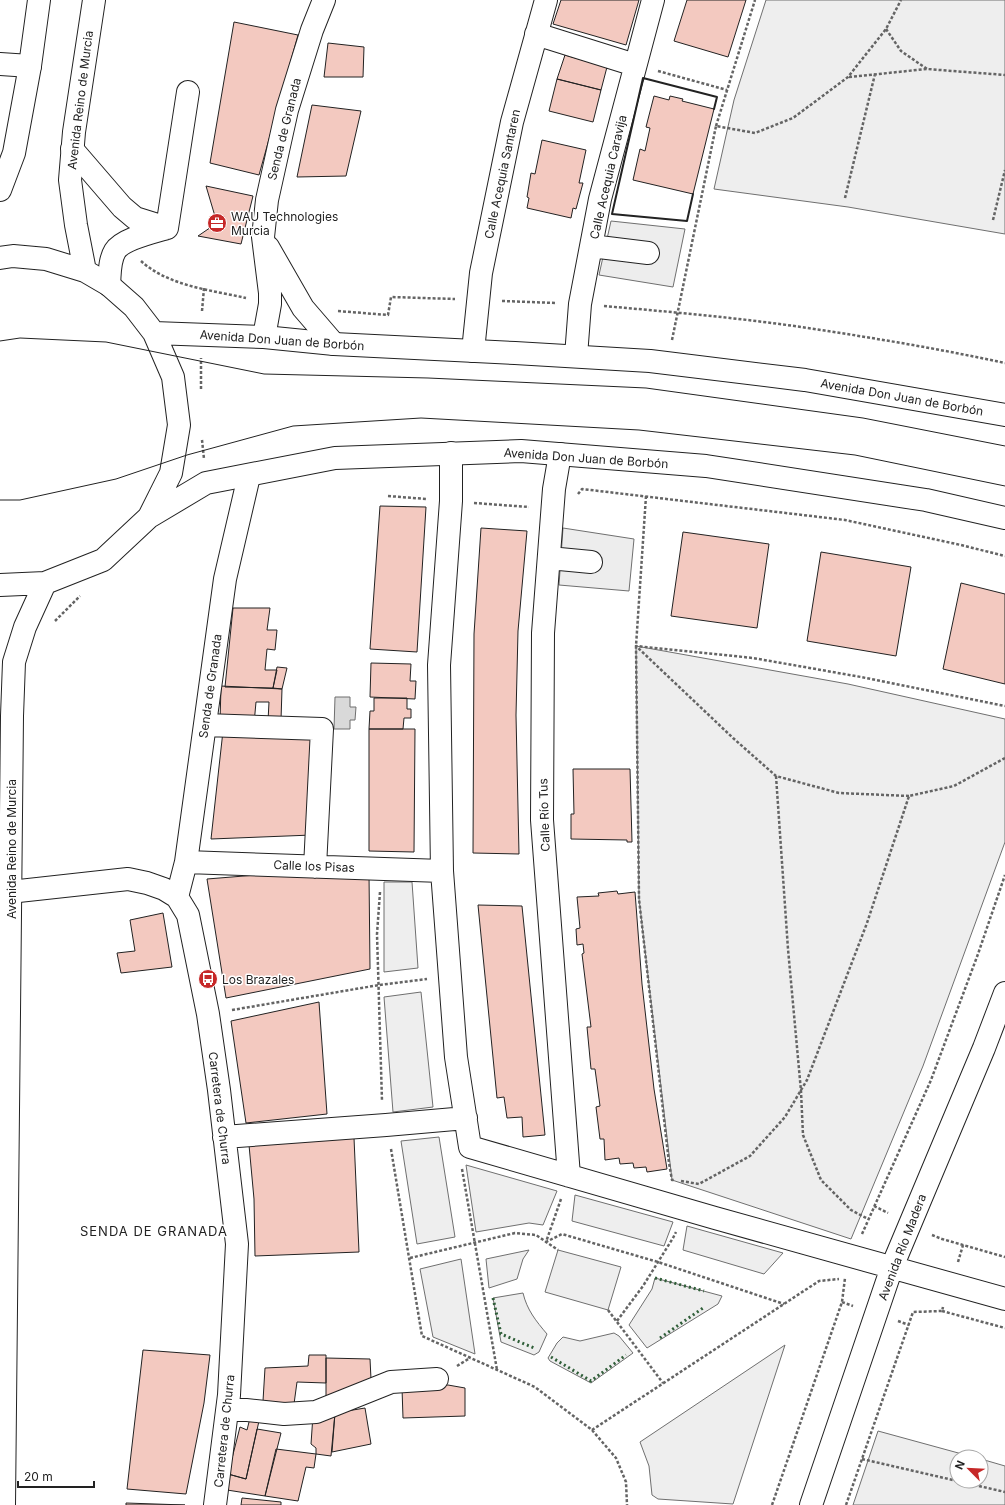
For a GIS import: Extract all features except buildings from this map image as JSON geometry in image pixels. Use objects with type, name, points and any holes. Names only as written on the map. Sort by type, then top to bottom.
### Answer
[{"type":"street","points":[[0,190],[14,153],[30,66],[39,0]]},
{"type":"street","name":"Avenida Reino de Murcia","points":[[85,271],[76,225],[70,180],[72,149],[94,0]]},
{"type":"street","name":"Senda de Granada","points":[[264,337],[270,304],[263,237],[267,200],[286,110],[312,30],[324,0]]},
{"type":"street","name":"Calle Acequia Santaren","points":[[473,351],[481,272],[512,122],[546,0]]},
{"type":"street","name":"Calle Acequia Caravija","points":[[576,356],[580,304],[600,199],[653,0]]},
{"type":"street","points":[[536,34],[635,65]]},
{"type":"street","points":[[0,64],[30,66]]},
{"type":"street","points":[[167,228],[188,92]]},
{"type":"street","points":[[72,149],[108,192],[131,215],[135,218],[167,228]]},
{"type":"street","points":[[108,285],[111,262],[116,250],[127,242],[140,236],[167,228]]},
{"type":"street","points":[[263,237],[304,308],[334,344]]},
{"type":"street","points":[[591,246],[648,254]]},
{"type":"street","points":[[0,258],[12,256],[46,259],[85,271],[108,285],[134,307],[154,333],[173,377],[180,425],[171,473],[149,517],[103,560],[45,584],[0,585]]},
{"type":"street","name":"Avenida Don Juan de Borbón","points":[[154,333],[264,337],[334,344],[576,356],[667,363],[805,380],[1005,415]]},
{"type":"street","name":"Avenida Don Juan de Borbón","points":[[149,517],[206,483],[249,476],[335,458],[521,450],[706,466],[926,500],[1005,518]]},
{"type":"street","points":[[451,454],[451,501],[439,665],[442,871],[456,1057],[470,1147],[1005,1299]]},
{"type":"street","name":"Calle Río Tus","points":[[560,454],[554,489],[543,633],[542,820],[569,1176]]},
{"type":"street","name":"Senda de Granada","points":[[177,898],[186,862],[225,579],[249,476]]},
{"type":"street","points":[[549,558],[591,562]]},
{"type":"street","name":"Avenida Reino de Murcia","points":[[4,1505],[5,892],[14,662],[25,627],[45,584]]},
{"type":"street","points":[[205,725],[322,729],[315,866]]},
{"type":"street","name":"Calle los Pisas","points":[[186,862],[442,871]]},
{"type":"street","name":"Carretera de Churra","points":[[5,892],[128,879],[147,883],[164,889],[177,898],[188,915],[208,1014],[237,1244],[228,1408],[215,1505]]},
{"type":"street","name":"Avenida Río Madera","points":[[811,1505],[892,1267],[984,1048],[1005,993]]},
{"type":"street","points":[[224,1136],[466,1118]]},
{"type":"street","points":[[228,1408],[284,1414],[316,1412],[390,1382],[437,1379]]},
{"type":"path","points":[[667,363],[716,126],[755,0]]},
{"type":"path","points":[[716,126],[755,133],[793,118],[848,77],[886,29],[901,0]]},
{"type":"path","points":[[886,29],[901,51],[927,69]]},
{"type":"path","points":[[635,65],[727,90]]},
{"type":"path","points":[[848,77],[927,69],[1005,75]]},
{"type":"path","points":[[845,198],[875,74]]},
{"type":"path","points":[[993,220],[1005,170]]},
{"type":"path","points":[[127,242],[134,254],[149,268],[178,282],[270,304]]},
{"type":"path","points":[[201,390],[200,335],[204,288]]},
{"type":"path","points":[[304,308],[388,315],[391,297],[580,304],[677,313],[808,328],[1005,362]]},
{"type":"path","points":[[202,435],[206,483]]},
{"type":"path","points":[[388,496],[566,510],[582,489],[845,520],[961,544],[1005,556]]},
{"type":"path","points":[[646,496],[636,646],[640,906],[672,1180],[699,1184],[750,1156],[785,1117],[807,1080],[867,923],[909,796]]},
{"type":"path","points":[[54,622],[81,596]]},
{"type":"path","points":[[636,646],[753,658],[861,677],[1005,706]]},
{"type":"path","points":[[636,646],[733,738],[776,776],[838,793],[909,796],[954,786],[1005,758]]},
{"type":"path","points":[[776,776],[803,1135],[821,1180],[851,1210],[868,1219]]},
{"type":"path","points":[[382,869],[378,934],[382,1101],[410,1258],[422,1336],[536,1387],[592,1430],[616,1458],[626,1482],[627,1505]]},
{"type":"path","points":[[853,1257],[868,1219],[931,1080],[978,954],[1005,875]]},
{"type":"path","points":[[208,1014],[379,985],[450,976]]},
{"type":"path","points":[[546,1242],[569,1176]]},
{"type":"path","points":[[617,1321],[643,1286],[673,1238],[685,1209],[690,1183]]},
{"type":"path","points":[[874,1206],[942,1239],[1005,1257]]},
{"type":"path","points":[[410,1258],[515,1233],[536,1235],[558,1250]]},
{"type":"path","points":[[546,1242],[562,1234],[658,1262],[784,1304]]},
{"type":"path","points":[[942,1311],[963,1245]]},
{"type":"path","points":[[592,1430],[819,1281],[845,1278],[842,1302],[772,1505]]},
{"type":"path","points":[[608,1310],[663,1383]]},
{"type":"path","points":[[846,1505],[913,1312],[942,1311],[1005,1328]]},
{"type":"path","points":[[862,1459],[1005,1492]]},
{"type":"shaded area","points":[[766,0],[1005,0],[1005,234],[848,207],[714,189],[734,100]]},
{"type":"shaded area","points":[[611,221],[685,229],[673,287],[599,275]]},
{"type":"shaded area","points":[[563,528],[634,539],[629,591],[559,585]]},
{"type":"shaded area","points":[[636,646],[848,684],[1005,719],[1005,842],[923,1066],[851,1239],[672,1180],[639,899]]},
{"type":"shaded area","points":[[335,697],[350,697],[350,707],[356,707],[355,720],[350,720],[350,729],[334,729]]},
{"type":"shaded area","points":[[384,882],[412,882],[418,968],[384,972]]},
{"type":"shaded area","points":[[421,992],[433,1107],[393,1112],[384,997]]},
{"type":"shaded area","points":[[439,1137],[455,1237],[417,1244],[401,1141]]},
{"type":"shaded area","points":[[466,1165],[557,1191],[543,1225],[529,1223],[476,1232]]},
{"type":"shaded area","points":[[575,1195],[673,1222],[664,1246],[572,1221]]},
{"type":"shaded area","points":[[687,1226],[783,1253],[764,1274],[683,1250]]},
{"type":"shaded area","points":[[529,1250],[523,1259],[517,1279],[489,1288],[486,1259]]},
{"type":"shaded area","points":[[558,1250],[621,1267],[608,1310],[545,1292]]},
{"type":"shaded area","points":[[461,1259],[475,1354],[433,1337],[420,1269]]},
{"type":"shaded area","points":[[655,1278],[722,1296],[718,1304],[647,1348],[629,1325],[652,1289]]},
{"type":"shaded area","points":[[523,1293],[529,1310],[547,1334],[539,1352],[534,1355],[501,1342],[493,1298]]},
{"type":"shaded area","points":[[614,1333],[619,1336],[633,1353],[591,1383],[550,1361],[548,1358],[557,1343],[563,1337],[580,1341]]},
{"type":"shaded area","points":[[785,1345],[733,1504],[658,1499],[652,1495],[649,1466],[640,1442]]},
{"type":"shaded area","points":[[878,1431],[949,1450],[949,1489],[989,1489],[989,1461],[1005,1466],[1005,1505],[853,1505]]},
{"type":"tram line","points":[[0,341],[20,338],[106,342],[264,374],[428,378],[646,388],[863,418],[1005,446]]},
{"type":"tram line","points":[[0,500],[20,500],[116,479],[187,455],[293,426],[421,418],[639,430],[855,455],[1005,486]]},
{"type":"hedge","points":[[655,1278],[704,1291]]},
{"type":"hedge","points":[[493,1298],[501,1334],[534,1348]]},
{"type":"hedge","points":[[660,1338],[703,1308]]},
{"type":"hedge","points":[[551,1357],[591,1381],[626,1355]]},
{"type":"wall","points":[[693,194],[687,221],[612,214],[643,78],[717,97],[714,109]]},
{"type":"place","name":"WAU Technologies Murcia","points":[[217,223]]},
{"type":"place","name":"Los Brazales","points":[[208,979]]},
{"type":"district","name":"SENDA DE GRANADA","points":[[154,1231]]}]
